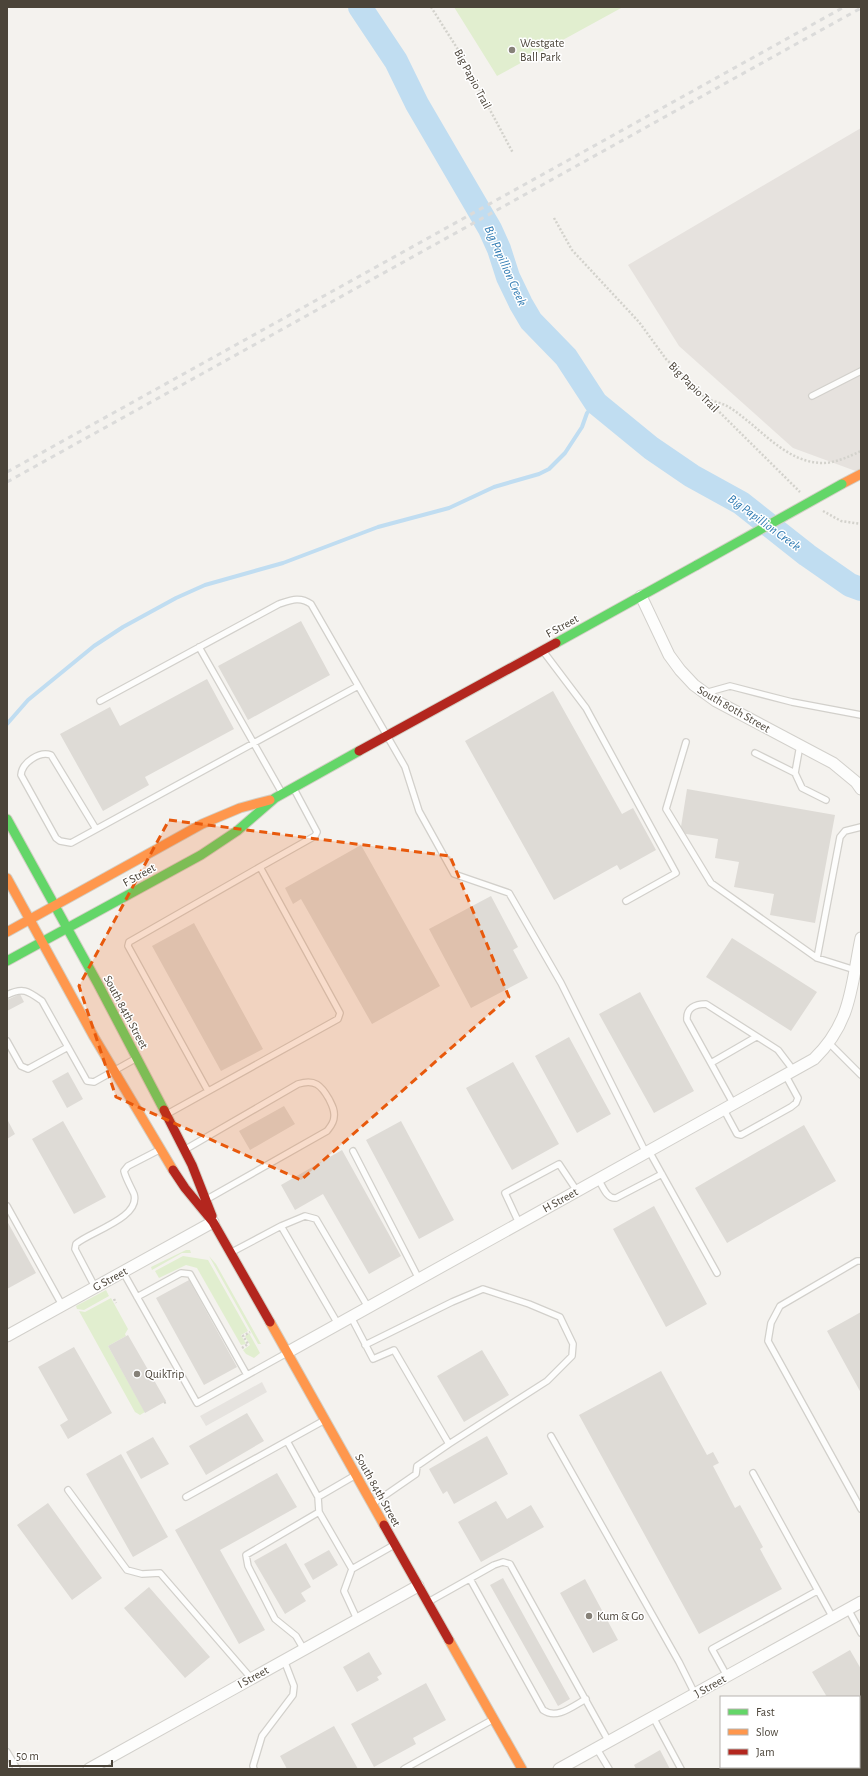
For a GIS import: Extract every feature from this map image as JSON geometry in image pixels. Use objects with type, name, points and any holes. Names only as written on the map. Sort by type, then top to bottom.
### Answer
[{"type":"main road","name":"F Street","points":[[7,932],[202,824],[240,808],[279,796],[294,788],[861,474]]},
{"type":"main road","name":"F Street","points":[[7,961],[200,855],[237,831],[279,796]]},
{"type":"main road","name":"South 84th Street","points":[[7,819],[186,1149],[207,1199],[213,1222]]},
{"type":"main road","name":"South 84th Street","points":[[7,878],[114,1071],[160,1150],[185,1188],[213,1222],[231,1252],[522,1769]]},
{"type":"street","name":"South 80th Street","points":[[642,596],[669,655],[680,670],[705,694],[833,763],[845,771],[861,789]]},
{"type":"street","points":[[829,1043],[842,1022],[846,1010],[861,938]]},
{"type":"street","name":"H Street","points":[[288,1352],[790,1074],[814,1058],[829,1043]]},
{"type":"street","name":"G Street","points":[[7,1336],[213,1222]]},
{"type":"street","name":"I Street","points":[[89,1769],[303,1648],[418,1586]]},
{"type":"street","name":"J Street","points":[[560,1769],[861,1602]]},
{"type":"lane","points":[[812,396],[861,371]]},
{"type":"lane","points":[[100,701],[279,604],[301,599],[311,604],[405,767],[419,810],[454,874],[509,893],[561,983],[647,1152],[662,1174],[717,1273]]},
{"type":"lane","points":[[199,647],[252,743],[279,796]]},
{"type":"lane","points":[[543,650],[586,708],[676,873],[626,901]]},
{"type":"lane","points":[[96,829],[51,755],[42,754],[26,763],[21,771],[23,780],[56,838],[60,841],[71,842],[96,829],[252,743],[358,686]]},
{"type":"lane","points":[[705,694],[730,686],[792,702],[861,715]]},
{"type":"lane","points":[[686,742],[666,809],[711,883],[817,958],[855,970]]},
{"type":"lane","points":[[794,773],[800,746]]},
{"type":"lane","points":[[755,754],[794,773],[802,788],[826,800]]},
{"type":"lane","points":[[208,1091],[128,946],[129,942],[315,836],[317,832],[294,788]]},
{"type":"lane","points":[[817,958],[840,837],[845,831],[861,827]]},
{"type":"lane","points":[[167,1114],[338,1019],[340,1014],[260,867]]},
{"type":"lane","points":[[7,996],[22,990],[33,994],[42,1001],[87,1081],[94,1082],[137,1058]]},
{"type":"lane","points":[[698,1004],[706,1004],[756,1037],[778,1050],[790,1074],[798,1098],[796,1103],[791,1108],[741,1135],[737,1134],[729,1107],[711,1063],[687,1020],[686,1014],[690,1008],[698,1004]]},
{"type":"lane","points":[[711,1063],[756,1037]]},
{"type":"lane","points":[[7,1041],[21,1066],[28,1069],[68,1047]]},
{"type":"lane","points":[[829,1043],[861,1075]]},
{"type":"lane","points":[[186,1149],[298,1084],[305,1082],[311,1082],[322,1088],[333,1108],[335,1117],[332,1124],[326,1131],[207,1199]]},
{"type":"lane","points":[[95,1287],[75,1250],[76,1244],[126,1215],[133,1203],[134,1195],[124,1171],[128,1166],[160,1150]]},
{"type":"lane","points":[[353,1151],[419,1279]]},
{"type":"lane","points":[[519,1223],[505,1193],[559,1164],[577,1191]]},
{"type":"lane","points":[[598,1179],[609,1197],[616,1198],[662,1174]]},
{"type":"lane","points":[[7,1206],[62,1305]]},
{"type":"lane","points":[[231,1252],[281,1226],[305,1216],[316,1219],[368,1308]]},
{"type":"lane","points":[[281,1226],[338,1324]]},
{"type":"lane","points":[[861,1261],[857,1261],[780,1306],[771,1323],[768,1341],[861,1509]]},
{"type":"lane","points":[[123,1272],[196,1403],[288,1352]]},
{"type":"lane","points":[[137,1297],[181,1273],[190,1274],[247,1375]]},
{"type":"lane","points":[[365,1345],[452,1302],[483,1289],[529,1304],[560,1317],[573,1344],[572,1356],[547,1381],[417,1466],[416,1474],[372,1504]]},
{"type":"lane","points":[[350,1317],[373,1360],[394,1350],[449,1444]]},
{"type":"lane","points":[[186,1497],[325,1420]]},
{"type":"lane","points":[[551,1436],[679,1662],[695,1694]]},
{"type":"lane","points":[[287,1441],[318,1497],[319,1512],[352,1569]]},
{"type":"lane","points":[[753,1473],[833,1618]]},
{"type":"lane","points":[[318,1497],[356,1475]]},
{"type":"lane","points":[[68,1490],[127,1570],[142,1574],[160,1573],[251,1678]]},
{"type":"lane","points":[[303,1648],[296,1636],[275,1619],[248,1566],[246,1555],[319,1512]]},
{"type":"lane","points":[[357,1619],[344,1591],[352,1569],[395,1544]]},
{"type":"lane","points":[[428,1602],[494,1565],[503,1562],[510,1564],[609,1742]]},
{"type":"lane","points":[[470,1578],[544,1710],[549,1714],[555,1714],[586,1699]]},
{"type":"lane","points":[[726,1676],[712,1650],[817,1591]]},
{"type":"lane","points":[[848,1609],[861,1633]]},
{"type":"lane","points":[[254,1769],[253,1766],[262,1736],[293,1695],[294,1686],[284,1660]]},
{"type":"lane","points":[[652,1717],[681,1769]]},
{"type":"lane","points":[[404,1769],[494,1719]]},
{"type":"lane","points":[[597,1749],[609,1769]]},
{"type":"lane","points":[[7,1752],[17,1769]]},
{"type":"path","name":"Big Papio Trail","points":[[431,7],[457,48],[513,153]]},
{"type":"path","name":"Big Papio Trail","points":[[554,218],[572,250],[639,322],[666,359],[789,482],[805,496]]},
{"type":"path","points":[[706,399],[726,405],[786,451],[801,459],[824,463],[844,459],[861,451]]},
{"type":"path","points":[[822,510],[841,520],[861,524]]},
{"type":"path","points":[[114,1299],[116,1303]]},
{"type":"path","points":[[242,1348],[248,1344],[243,1336],[250,1332]]},
{"type":"highlighted area","points":[[169,820],[450,856],[509,997],[301,1180],[116,1097],[79,986]]},
{"type":"shaded area","points":[[861,128],[861,473],[793,448],[679,346],[628,265]]},
{"type":"shaded area","points":[[262,1382],[267,1392],[206,1426],[200,1416]]},
{"type":"green space","name":"Westgate Ball Park","points":[[454,7],[623,7],[497,76]]},
{"type":"green space","points":[[186,1250],[190,1250],[191,1253],[182,1253],[152,1270],[151,1267]]},
{"type":"green space","points":[[183,1256],[208,1260],[248,1331],[241,1335],[246,1344],[241,1345],[197,1268],[186,1265],[159,1278],[155,1271]]},
{"type":"green space","points":[[209,1256],[216,1264],[261,1344],[258,1344]]},
{"type":"green space","points":[[106,1290],[109,1296],[84,1310],[77,1309],[76,1306]]},
{"type":"green space","points":[[111,1298],[128,1329],[125,1334],[126,1336],[108,1346],[145,1412],[140,1415],[135,1412],[79,1311],[85,1312]]},
{"type":"green space","points":[[249,1333],[260,1353],[254,1358],[246,1354],[243,1350],[250,1345],[245,1336]]},
{"type":"building","points":[[301,621],[330,675],[248,720],[218,666]]},
{"type":"building","points":[[207,679],[234,729],[145,777],[149,785],[103,811],[60,734],[110,707],[120,726]]},
{"type":"building","points":[[553,691],[622,814],[633,808],[656,850],[620,870],[617,865],[554,900],[465,741]]},
{"type":"building","points":[[687,789],[835,815],[815,923],[770,915],[774,894],[734,887],[739,862],[715,858],[718,839],[680,833]]},
{"type":"building","points":[[361,845],[440,986],[372,1024],[301,899],[293,904],[285,888]]},
{"type":"building","points":[[491,896],[518,947],[513,950],[528,978],[471,1008],[429,929]]},
{"type":"building","points":[[194,923],[263,1049],[221,1071],[152,946]]},
{"type":"building","points":[[732,938],[817,992],[791,1031],[706,977]]},
{"type":"building","points":[[640,992],[694,1091],[654,1113],[599,1014]]},
{"type":"building","points":[[20,994],[24,1002],[7,1011],[7,1000]]},
{"type":"building","points":[[569,1037],[611,1114],[577,1133],[535,1056]]},
{"type":"building","points":[[513,1062],[559,1144],[512,1170],[466,1088]]},
{"type":"building","points":[[68,1072],[83,1099],[67,1108],[52,1081]]},
{"type":"building","points":[[284,1106],[295,1124],[250,1150],[239,1131]]},
{"type":"building","points":[[7,1119],[15,1134],[7,1139]]},
{"type":"building","points":[[63,1121],[106,1197],[74,1214],[32,1139]]},
{"type":"building","points":[[401,1121],[454,1220],[419,1239],[366,1140]]},
{"type":"building","points":[[804,1125],[836,1181],[727,1243],[695,1188]]},
{"type":"building","points":[[342,1150],[401,1256],[369,1274],[323,1194],[295,1210],[281,1185]]},
{"type":"building","points":[[654,1206],[707,1304],[666,1327],[613,1229]]},
{"type":"building","points":[[7,1221],[36,1273],[7,1289]]},
{"type":"building","name":"QuikTrip","points":[[189,1280],[237,1367],[204,1385],[156,1298]]},
{"type":"building","points":[[861,1312],[861,1393],[827,1331]]},
{"type":"building","name":"QuikTrip","points":[[128,1335],[166,1401],[145,1413],[108,1346]]},
{"type":"building","points":[[74,1347],[112,1413],[68,1439],[60,1425],[68,1420],[38,1367]]},
{"type":"building","points":[[482,1350],[509,1395],[464,1422],[437,1376]]},
{"type":"building","points":[[661,1371],[707,1455],[713,1452],[719,1463],[713,1466],[735,1508],[740,1505],[763,1547],[760,1549],[782,1589],[699,1634],[579,1415]]},
{"type":"building","points":[[247,1413],[264,1441],[206,1475],[189,1446]]},
{"type":"building","points":[[487,1436],[508,1474],[454,1504],[447,1491],[443,1494],[429,1469]]},
{"type":"building","points":[[153,1437],[169,1464],[141,1479],[126,1452]]},
{"type":"building","points":[[121,1454],[168,1537],[133,1557],[86,1474]]},
{"type":"building","points":[[277,1473],[297,1507],[220,1550],[265,1630],[239,1644],[175,1530]]},
{"type":"building","points":[[496,1501],[507,1519],[531,1505],[544,1527],[481,1562],[458,1522]]},
{"type":"building","points":[[48,1503],[102,1578],[72,1600],[17,1525]]},
{"type":"building","points":[[286,1543],[311,1587],[301,1593],[306,1601],[285,1614],[254,1561]]},
{"type":"building","points":[[329,1550],[338,1565],[313,1580],[304,1564]]},
{"type":"building","points":[[503,1578],[570,1699],[558,1706],[490,1585]]},
{"type":"building","name":"Kum & Go","points":[[585,1579],[618,1640],[593,1653],[560,1593]]},
{"type":"building","points":[[149,1587],[210,1657],[185,1678],[124,1608]]},
{"type":"building","points":[[850,1650],[861,1669],[861,1723],[860,1696],[826,1696],[812,1672]]},
{"type":"building","points":[[369,1652],[382,1674],[377,1677],[379,1680],[357,1692],[343,1667]]},
{"type":"building","points":[[426,1683],[446,1720],[413,1738],[416,1744],[374,1767],[351,1724]]},
{"type":"building","points":[[334,1726],[358,1769],[287,1769],[280,1756]]},
{"type":"building","points":[[660,1750],[670,1769],[636,1769],[634,1765]]},
{"type":"waterway","name":"Big Papillion Creek","points":[[360,7],[396,61],[417,104],[490,229],[499,249],[508,277],[531,321],[566,357],[596,403],[651,448],[692,476],[741,503],[807,555],[850,585],[861,589]]},
{"type":"waterway","points":[[7,724],[28,700],[94,646],[123,627],[176,598],[205,585],[283,563],[378,527],[449,508],[494,487],[539,474],[549,469],[565,453],[582,427],[587,413],[596,403]]},
{"type":"railway","points":[[7,472],[844,7]]},
{"type":"railway","points":[[7,482],[861,8]]},
{"type":"traffic: fast","points":[[697,565],[842,484]]},
{"type":"traffic: fast","points":[[556,643],[697,565]]},
{"type":"traffic: fast","points":[[7,961],[201,855],[237,831],[275,798],[359,751]]},
{"type":"traffic: fast","points":[[7,819],[98,984],[164,1110]]},
{"type":"traffic: slow","points":[[842,484],[861,474]]},
{"type":"traffic: slow","points":[[7,932],[202,824],[240,808],[270,800]]},
{"type":"traffic: slow","points":[[7,878],[94,1037],[173,1170]]},
{"type":"traffic: slow","points":[[270,1322],[384,1525]]},
{"type":"traffic: slow","points":[[449,1640],[522,1769]]},
{"type":"traffic: jam","points":[[359,751],[556,643]]},
{"type":"traffic: jam","points":[[164,1110],[192,1165],[212,1216]]},
{"type":"traffic: jam","points":[[173,1170],[185,1188],[213,1222],[270,1322]]},
{"type":"traffic: jam","points":[[384,1525],[449,1640]]},
{"type":"place","name":"Westgate Ball Park","points":[[512,50]]},
{"type":"place","name":"QuikTrip","points":[[137,1374]]},
{"type":"place","name":"Kum & Go","points":[[589,1616]]}]
